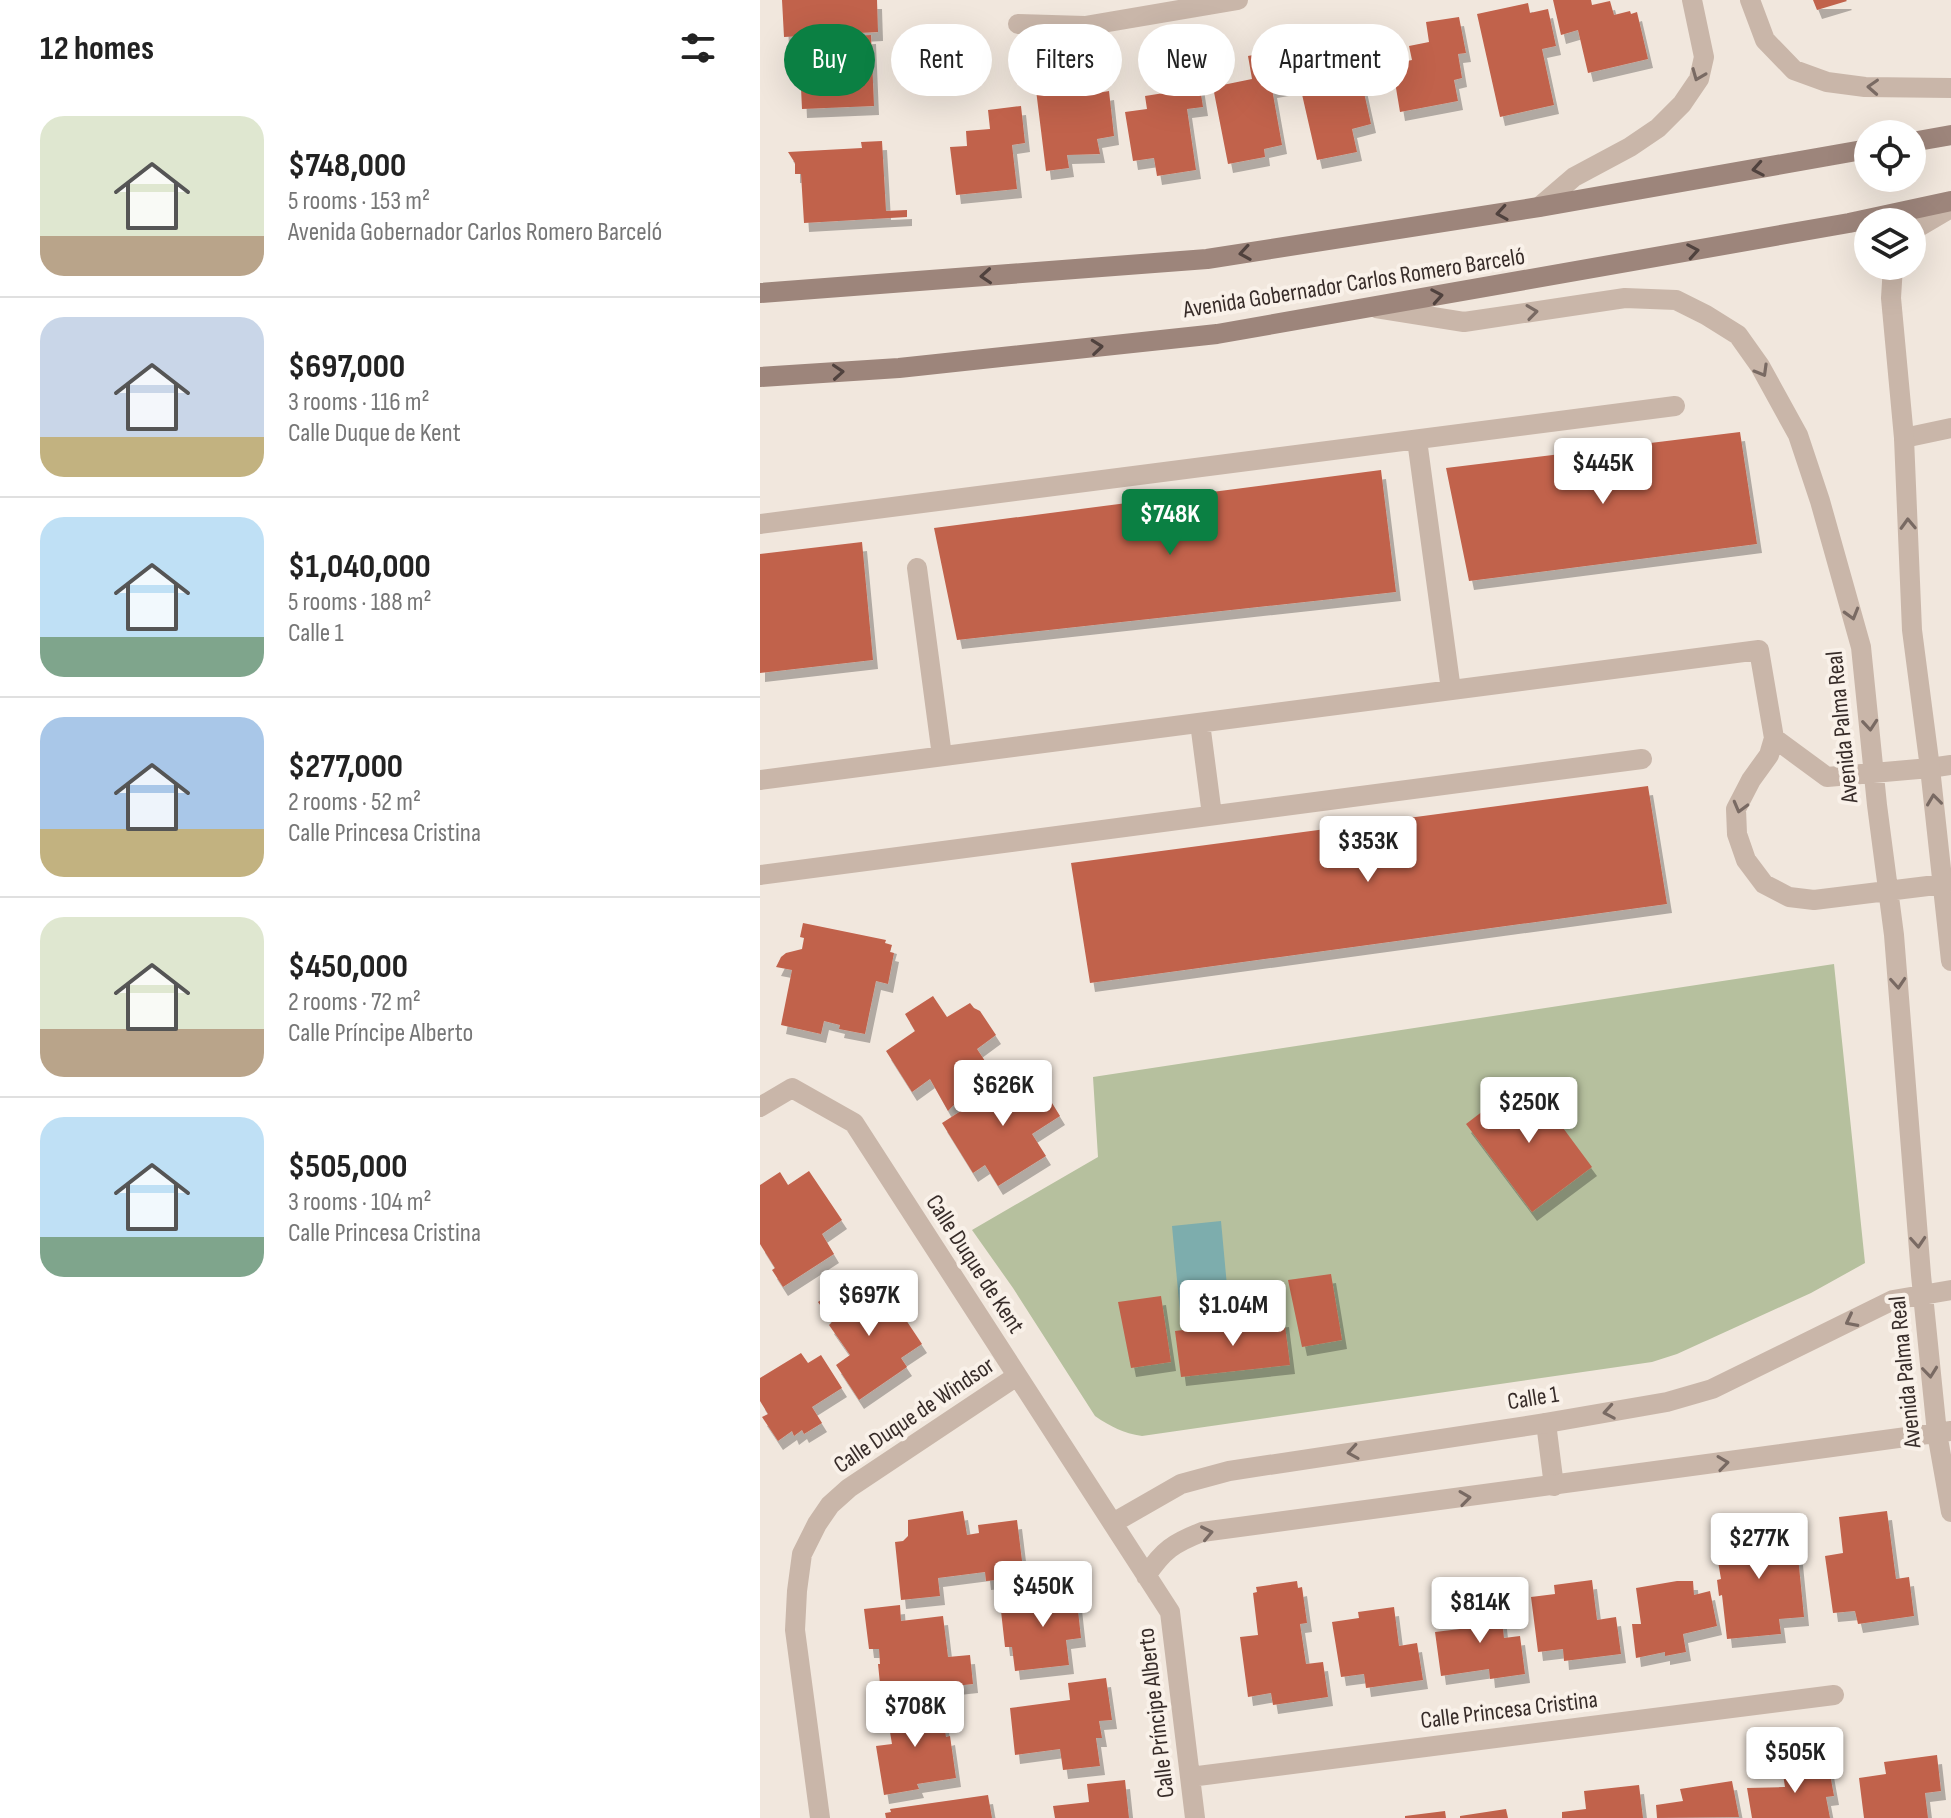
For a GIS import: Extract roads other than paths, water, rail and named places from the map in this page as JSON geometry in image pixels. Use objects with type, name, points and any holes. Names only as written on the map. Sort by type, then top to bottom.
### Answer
[{"type":"main road","points":[[1926,139],[1951,135]]},
{"type":"main road","name":"Avenida Gobernador Carlos Romero Barceló","points":[[760,293],[1207,259],[1539,207],[1854,151]]},
{"type":"main road","name":"Avenida Gobernador Carlos Romero Barceló","points":[[760,377],[899,368],[1217,334],[1849,223],[1951,201]]},
{"type":"street","points":[[1097,24],[1238,0]]},
{"type":"street","points":[[1539,207],[1574,177],[1658,128],[1682,104],[1699,79],[1704,57],[1692,0]]},
{"type":"street","points":[[1750,0],[1765,40],[1794,70],[1827,82],[1865,87],[1951,88]]},
{"type":"street","points":[[1926,223],[1951,208]]},
{"type":"street","points":[[1892,280],[1891,298],[1904,438],[1912,630],[1941,766],[1944,884],[1951,961]]},
{"type":"street","name":"Avenida Palma Real","points":[[1372,308],[1464,322],[1625,298],[1676,300],[1738,335],[1760,366],[1798,435],[1861,647],[1894,935],[1923,1294],[1944,1432],[1951,1512]]},
{"type":"street","points":[[760,524],[1675,406]]},
{"type":"street","points":[[1904,438],[1951,428]]},
{"type":"street","points":[[1417,440],[1451,690]]},
{"type":"street","points":[[917,568],[942,756]]},
{"type":"street","points":[[760,780],[1759,650],[1774,738],[1769,755],[1736,809],[1737,834],[1746,860],[1764,884],[1789,897],[1814,900],[1944,884]]},
{"type":"street","points":[[1200,723],[1212,815]]},
{"type":"street","points":[[1774,738],[1827,777],[1941,766]]},
{"type":"street","points":[[760,875],[1642,759]]},
{"type":"street","name":"Calle Duque de Kent","points":[[760,1107],[792,1088],[854,1123],[1113,1523]]},
{"type":"street","name":"Calle 1","points":[[1113,1523],[1181,1484],[1229,1471],[1667,1402],[1712,1389],[1893,1300],[1951,1290]]},
{"type":"street","name":"Calle Duque de Windsor","points":[[820,1818],[795,1630],[802,1554],[830,1505],[849,1488],[1017,1376]]},
{"type":"street","points":[[1546,1423],[1554,1486]]},
{"type":"street","points":[[1146,1576],[1157,1559],[1177,1542],[1202,1532],[1944,1432]]},
{"type":"street","name":"Calle Príncipe Alberto","points":[[1113,1523],[1170,1612],[1195,1818]]},
{"type":"street","name":"Calle Princesa Cristina","points":[[1190,1777],[1834,1695]]},
{"type":"water","points":[[1221,1221],[1227,1286],[1216,1287],[1218,1308],[1180,1312],[1172,1226]]}]
